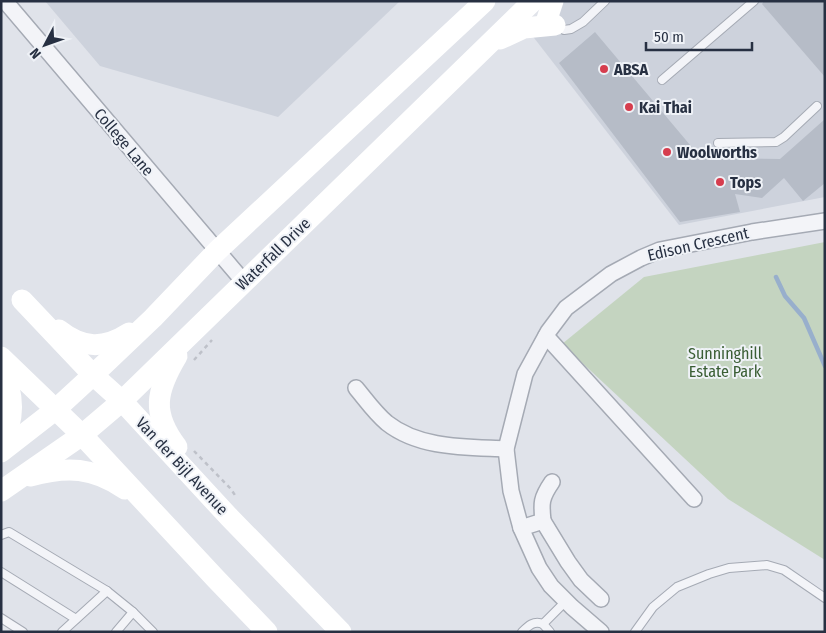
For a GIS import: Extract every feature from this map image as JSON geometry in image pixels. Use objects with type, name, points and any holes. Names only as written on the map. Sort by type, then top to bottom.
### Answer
[{"type":"main road","points":[[1,452],[56,410],[153,318],[217,251],[484,1]]},
{"type":"main road","points":[[493,42],[524,28],[540,9]]},
{"type":"main road","name":"Waterfall Drive","points":[[1,491],[82,435],[122,401],[493,42],[540,9]]},
{"type":"main road","name":"Van der Bijl Avenue","points":[[153,318],[112,343],[83,344],[69,338],[22,300],[93,375],[235,511],[341,632]]},
{"type":"main road","points":[[191,335],[166,374],[159,397],[159,411],[163,425],[172,441],[235,511]]},
{"type":"main road","points":[[1,357],[82,435],[267,632]]},
{"type":"main road","points":[[1,365],[11,391],[12,407],[9,428],[1,443]]},
{"type":"main road","points":[[20,479],[54,470],[86,472],[112,481],[148,506]]},
{"type":"street","name":"College Lane","points":[[5,1],[244,282]]},
{"type":"street","name":"Edison Crescent","points":[[596,630],[551,586],[539,568],[521,528],[511,491],[506,449],[525,374],[546,336],[566,308],[580,297],[611,274],[660,250],[724,237],[825,221]]},
{"type":"street","points":[[546,336],[694,500]]},
{"type":"street","points":[[356,388],[381,418],[409,437],[453,447],[506,449]]},
{"type":"street","points":[[552,482],[544,494],[541,504],[543,521],[581,580],[601,599]]},
{"type":"street","points":[[521,528],[543,521]]},
{"type":"street","points":[[564,599],[581,580]]},
{"type":"lane","points":[[540,9],[564,30],[571,29],[583,22],[605,1]]},
{"type":"lane","points":[[662,80],[754,1]]},
{"type":"lane","points":[[718,143],[776,142],[784,137],[817,106]]},
{"type":"lane","points":[[1,535],[9,532],[107,591],[154,632]]},
{"type":"lane","points":[[636,632],[653,607],[677,587],[729,568],[767,565],[784,570],[825,598]]},
{"type":"lane","points":[[1,572],[76,619]]},
{"type":"lane","points":[[62,632],[107,591]]},
{"type":"lane","points":[[543,624],[564,599]]},
{"type":"lane","points":[[116,632],[133,612]]},
{"type":"lane","points":[[1,618],[23,632]]},
{"type":"lane","points":[[522,632],[528,625],[534,623],[543,624],[550,632]]},
{"type":"path","points":[[189,365],[214,338]]},
{"type":"path","points":[[190,446],[230,488],[235,511]]},
{"type":"shaded area","points":[[45,1],[400,1],[278,117],[100,66]]},
{"type":"shaded area","points":[[557,1],[825,1],[825,197],[679,225],[531,34]]},
{"type":"green space","name":"Sunninghill Estate Park","points":[[825,242],[825,560],[728,499],[562,344],[644,277]]},
{"type":"building","points":[[764,1],[825,1],[825,77],[762,4]]},
{"type":"building","points":[[595,32],[701,158],[780,159],[825,119],[825,183],[803,201],[784,178],[762,198],[735,194],[740,212],[680,222],[559,63]]},
{"type":"waterway","points":[[776,277],[785,296],[804,318],[825,366]]},
{"type":"place","name":"ABSA","points":[[604,69]]},
{"type":"place","name":"Kai Thai","points":[[629,107]]},
{"type":"place","name":"Woolworths","points":[[667,152]]},
{"type":"place","name":"Tops","points":[[720,182]]}]
